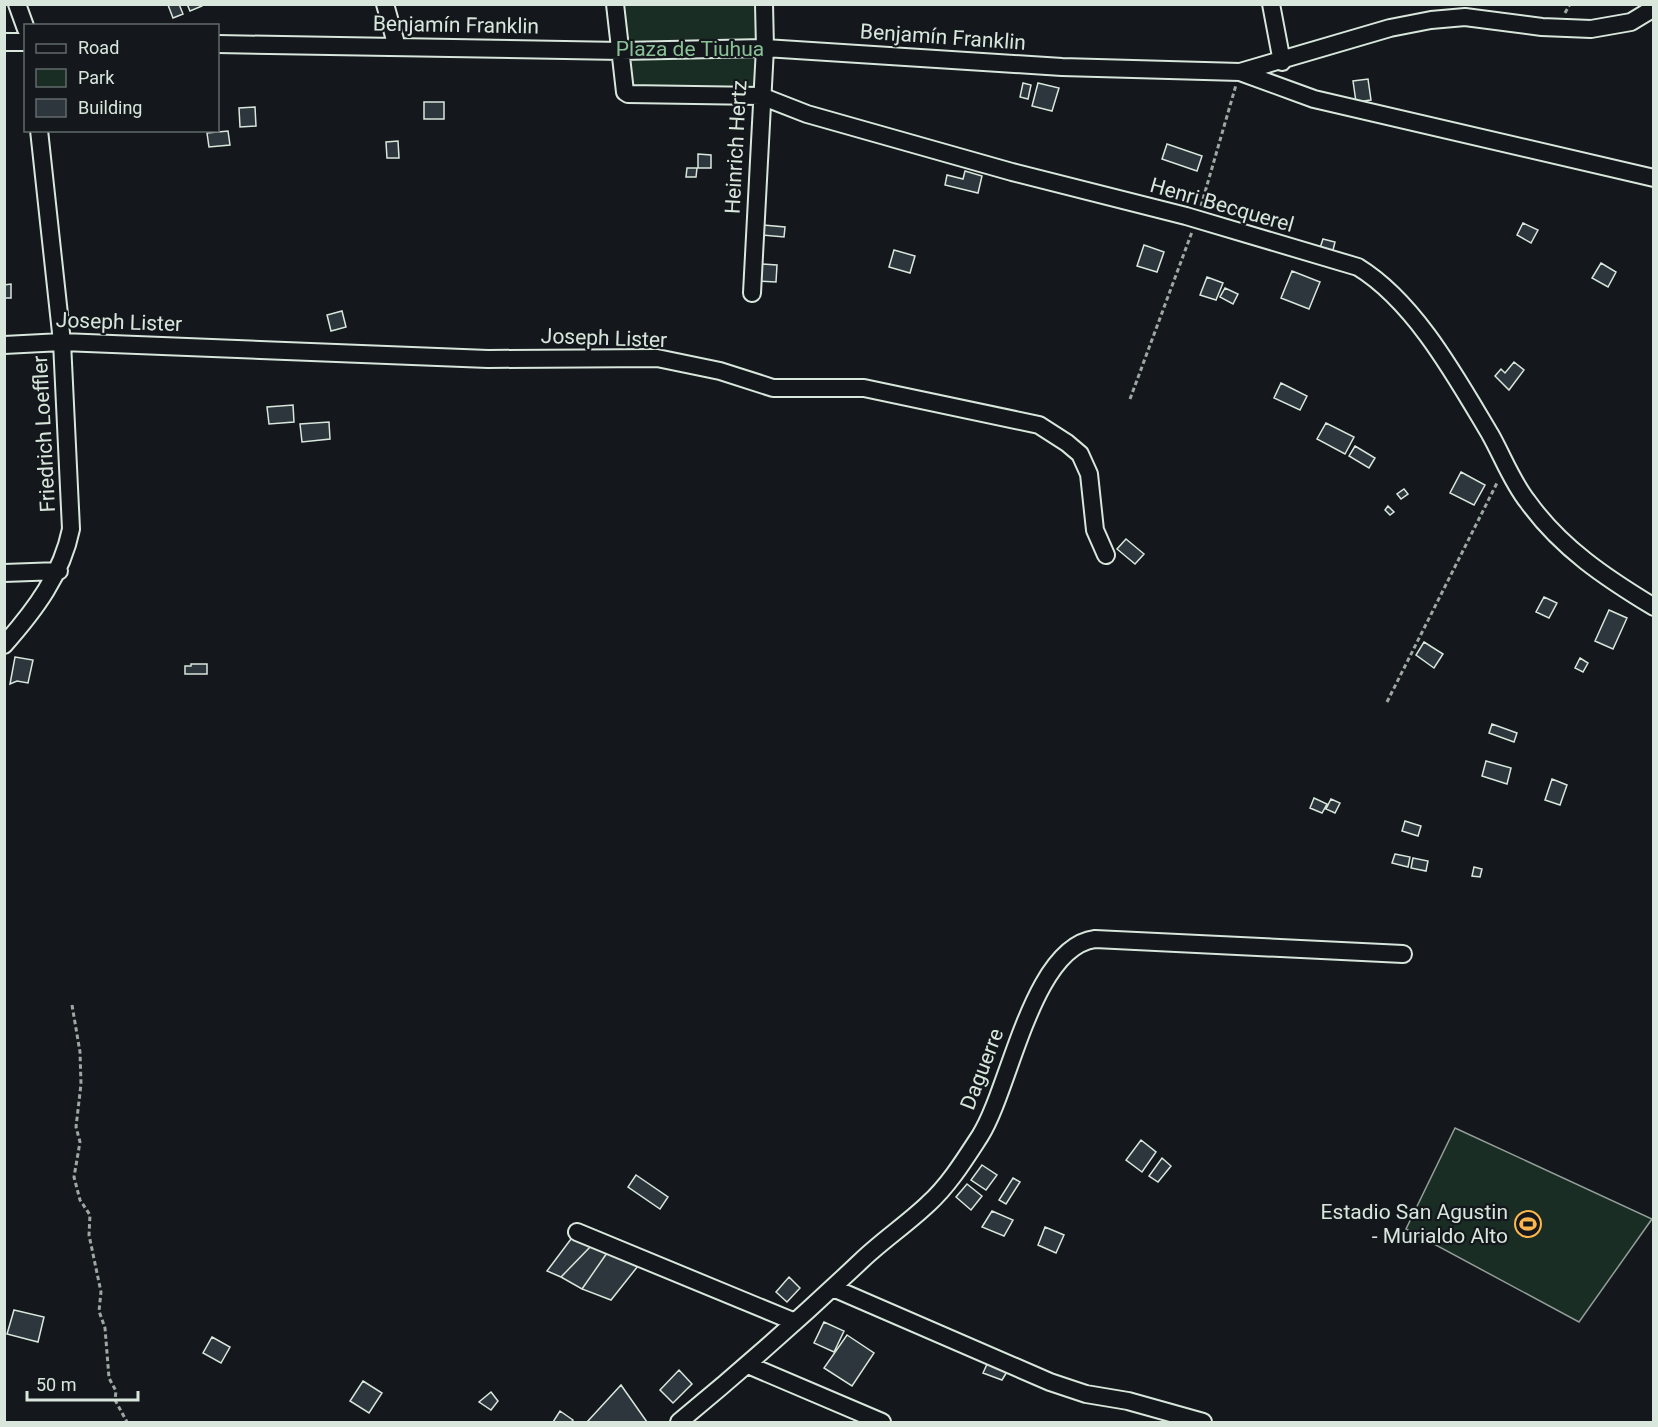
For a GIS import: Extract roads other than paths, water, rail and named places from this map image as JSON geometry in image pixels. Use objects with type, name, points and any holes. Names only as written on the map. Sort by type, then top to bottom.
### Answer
[{"type":"street","points":[[17,4],[24,24]]},
{"type":"street","points":[[385,4],[397,47]]},
{"type":"street","points":[[615,4],[621,51]]},
{"type":"street","name":"Heinrich Hertz","points":[[752,293],[765,48],[764,4]]},
{"type":"street","points":[[1271,4],[1282,62]]},
{"type":"street","name":"Benjamín Franklin","points":[[219,44],[621,51],[765,48],[1062,67],[1240,72],[1282,62],[1390,28],[1431,20],[1466,17],[1542,27],[1591,28],[1631,22],[1653,8]]},
{"type":"street","points":[[4,42],[24,42]]},
{"type":"street","name":"Henri Becquerel","points":[[621,51],[625,92],[628,94],[761,96],[807,114],[1012,172],[1196,220],[1358,267],[1380,281],[1406,305],[1467,398],[1527,501],[1561,542],[1608,579],[1653,607]]},
{"type":"street","points":[[1240,72],[1314,99],[1653,178]]},
{"type":"street","name":"Friedrich Loeffler","points":[[4,645],[59,571],[66,555],[71,529],[62,342],[39,132]]},
{"type":"street","name":"Joseph Lister","points":[[4,345],[62,342],[488,359],[657,358],[720,371],[773,388],[864,388],[1040,425],[1067,443],[1080,454],[1089,474],[1095,530],[1106,555]]},
{"type":"street","points":[[4,573],[59,571]]},
{"type":"street","name":"Daguerre","points":[[679,1422],[748,1365],[929,1203],[950,1180],[982,1133],[1005,1083],[1025,1020],[1066,953],[1079,941],[1180,942],[1403,954]]},
{"type":"street","points":[[577,1232],[795,1322]]},
{"type":"street","points":[[833,1288],[1050,1382],[1086,1394],[1128,1401],[1203,1422]]},
{"type":"street","points":[[748,1365],[882,1422]]},
{"type":"place","name":"Estadio San Agustin - Murialdo Alto","points":[[1528,1224]]},
{"type":"park label","name":"Plaza de Tiuhua","points":[[690,49]]}]
